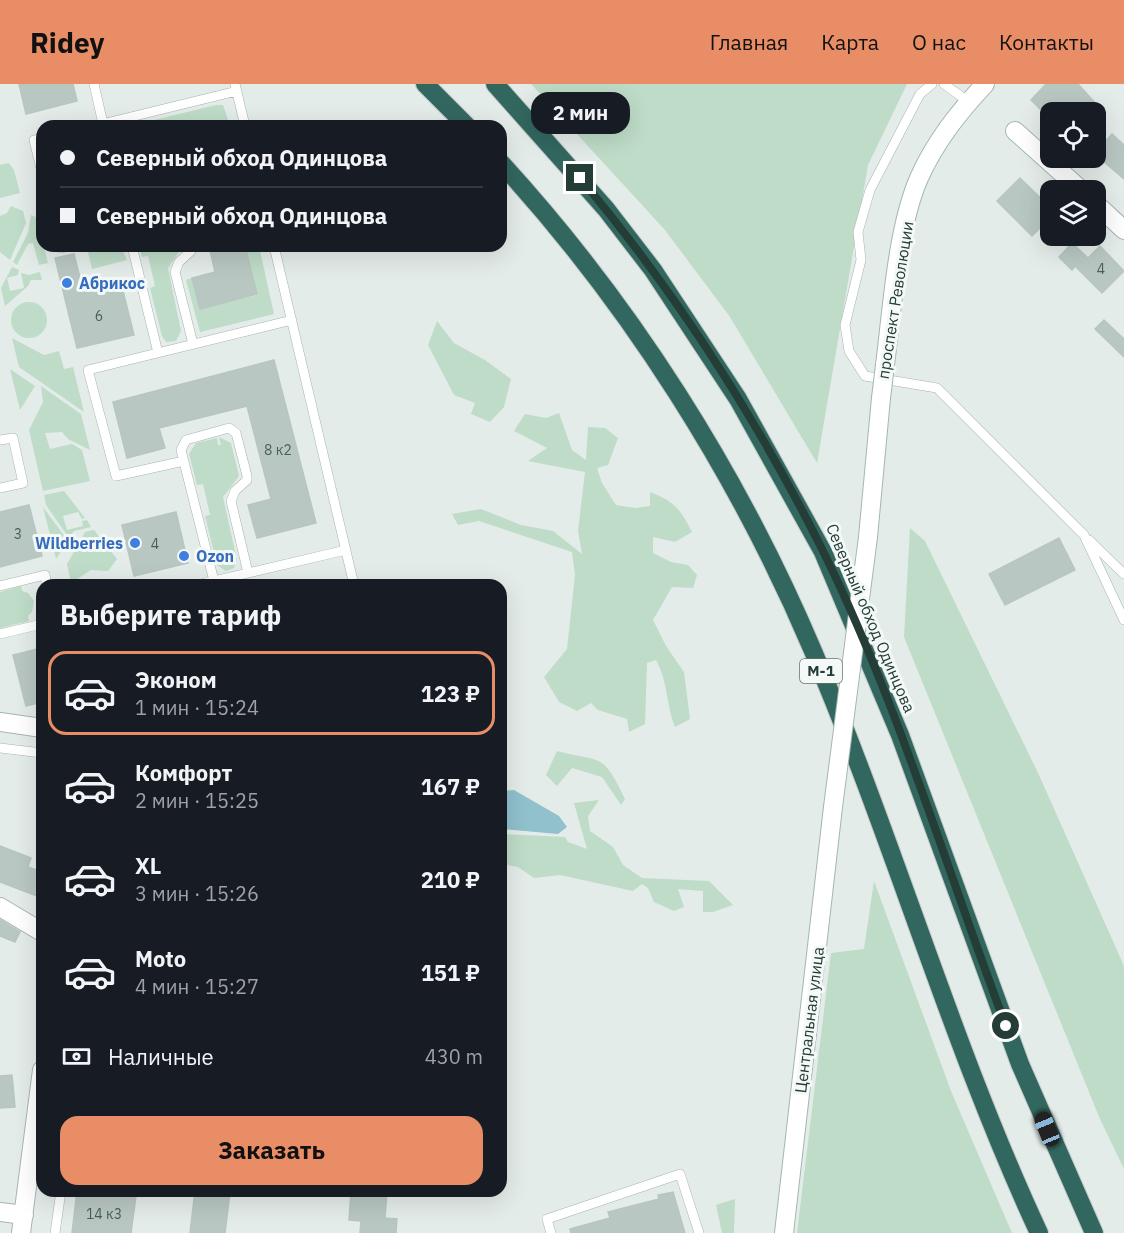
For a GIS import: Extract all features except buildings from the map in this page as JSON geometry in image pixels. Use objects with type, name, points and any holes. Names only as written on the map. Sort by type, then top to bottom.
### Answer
[{"type":"highway","points":[[425,84],[461,120]]},
{"type":"highway","name":"Северный обход Одинцова","points":[[495,84],[599,200],[653,270],[738,399],[823,552],[900,735],[1020,1064],[1094,1233]]},
{"type":"highway","name":"М-1","points":[[507,170],[568,240],[658,365],[738,498],[778,573],[814,652],[853,753],[974,1082],[1039,1233]]},
{"type":"street","name":"проспект Революции","points":[[833,807],[868,537],[881,398],[899,260],[918,180],[945,130],[985,84]]},
{"type":"street","points":[[1015,131],[1070,180]]},
{"type":"street","points":[[1106,213],[1124,230]]},
{"type":"street","points":[[0,722],[36,727]]},
{"type":"street","name":"Центральная улица","points":[[784,1233],[833,807]]},
{"type":"street","points":[[0,907],[36,928]]},
{"type":"street","points":[[0,1212],[22,1224],[36,1116]]},
{"type":"lane","points":[[94,84],[98,120]]},
{"type":"lane","points":[[932,84],[920,94],[870,190],[858,232],[861,260],[845,325],[849,351],[866,376],[937,388],[1124,574]]},
{"type":"lane","points":[[944,84],[969,102]]},
{"type":"lane","points":[[117,120],[236,88],[244,120]]},
{"type":"lane","points":[[133,252],[158,353]]},
{"type":"lane","points":[[190,252],[179,262],[176,272],[193,344]]},
{"type":"lane","points":[[275,252],[353,579]]},
{"type":"lane","points":[[184,461],[116,476],[88,370],[292,320]]},
{"type":"lane","points":[[214,579],[181,450],[186,440],[229,428],[236,433],[246,480],[235,491],[231,501],[248,573]]},
{"type":"lane","points":[[0,440],[13,438],[23,483],[0,488]]},
{"type":"lane","points":[[1084,535],[1124,620]]},
{"type":"lane","points":[[222,579],[346,550]]},
{"type":"lane","points":[[0,586],[45,575],[46,579]]},
{"type":"lane","points":[[0,634],[36,625]]},
{"type":"lane","points":[[0,748],[36,752]]},
{"type":"lane","points":[[551,1233],[547,1219],[680,1174],[699,1233]]},
{"type":"lane","points":[[55,1233],[60,1197]]},
{"type":"green space","points":[[531,84],[907,84],[868,165],[817,463],[730,317],[665,230]]},
{"type":"green space","points":[[223,105],[228,120],[154,120]]},
{"type":"green space","points":[[9,163],[14,170],[20,193],[0,198],[0,165]]},
{"type":"green space","points":[[11,206],[23,211],[26,223],[10,260],[0,252],[0,216],[7,213]]},
{"type":"green space","points":[[31,215],[36,217],[36,252],[45,252],[48,263],[39,265],[33,243],[28,244],[17,265],[13,262],[28,233]]},
{"type":"green space","points":[[88,252],[124,252],[127,260],[92,269]]},
{"type":"green space","points":[[141,252],[179,252],[168,268],[181,331],[176,341],[166,342],[162,336],[150,288],[155,286],[148,256],[142,257]]},
{"type":"green space","points":[[246,252],[260,252],[274,314],[200,332],[186,280],[192,278],[200,309],[257,295]]},
{"type":"green space","points":[[12,267],[19,270],[18,275],[7,278],[10,291],[24,288],[21,273],[29,275],[40,272],[42,280],[31,280],[28,286],[5,306],[1,288]]},
{"type":"green space","points":[[29,302],[42,307],[47,320],[42,333],[29,338],[16,333],[11,320],[16,307]]},
{"type":"green space","points":[[437,321],[454,343],[485,360],[511,379],[504,407],[490,422],[471,414],[475,403],[454,395],[428,345]]},
{"type":"green space","points":[[12,338],[44,355],[59,351],[64,369],[73,367],[84,412],[19,367]]},
{"type":"green space","points":[[10,369],[35,386],[20,410]]},
{"type":"green space","points":[[41,386],[81,414],[90,450],[68,439],[62,432],[45,433],[50,449],[72,444],[82,450],[90,481],[43,491],[29,430],[43,402]]},
{"type":"green space","points":[[559,413],[572,450],[586,460],[588,427],[605,428],[618,438],[608,465],[597,468],[602,483],[616,505],[635,508],[650,506],[650,492],[676,507],[692,532],[675,542],[653,537],[653,553],[671,562],[688,565],[697,575],[693,588],[672,587],[653,620],[666,646],[684,672],[690,719],[675,727],[663,676],[656,660],[647,663],[645,724],[629,732],[627,719],[598,710],[591,703],[577,711],[559,702],[544,677],[567,649],[575,575],[572,552],[479,521],[458,525],[452,514],[481,509],[521,525],[553,531],[582,554],[578,531],[585,472],[528,461],[547,448],[514,431],[525,414],[546,418]]},
{"type":"green space","points":[[219,437],[231,443],[239,476],[223,497],[237,560],[234,568],[226,571],[217,565],[205,516],[210,515],[203,484],[197,485],[189,454],[196,443],[217,438],[218,445],[221,445]]},
{"type":"green space","points":[[64,491],[85,518],[82,519],[78,512],[63,516],[67,530],[83,526],[82,521],[87,520],[91,527],[74,531],[69,538],[46,505],[44,495]]},
{"type":"green space","points":[[43,507],[68,541],[56,559]]},
{"type":"green space","points":[[910,528],[925,541],[1039,775],[1124,966],[1124,1169],[1100,1119],[904,637]]},
{"type":"green space","points":[[94,530],[117,559],[108,571],[91,570],[77,579],[70,579],[67,564],[85,532]]},
{"type":"green space","points":[[21,586],[22,591],[28,593],[34,601],[32,612],[28,616],[29,621],[0,628],[0,592]]},
{"type":"green space","points":[[557,751],[593,759],[606,766],[625,799],[621,805],[602,777],[572,768],[557,786],[546,775]]},
{"type":"green space","points":[[599,800],[588,816],[590,831],[613,847],[623,865],[642,878],[709,881],[733,905],[713,912],[703,912],[703,891],[678,889],[684,907],[674,911],[654,902],[648,888],[642,884],[633,891],[560,875],[534,878],[518,867],[507,865],[507,834],[565,837],[568,842],[587,849],[574,803]]},
{"type":"green space","points":[[874,881],[951,1091],[1012,1233],[797,1233],[831,953],[864,949]]},
{"type":"green space","points":[[735,1199],[734,1233],[722,1233],[716,1205]]},
{"type":"water","points":[[514,790],[559,816],[567,827],[558,834],[507,830],[507,791]]},
{"type":"place","name":"Абрикос","points":[[67,283]]},
{"type":"place","name":"Wildberries","points":[[135,543]]},
{"type":"place","name":"Ozon","points":[[184,556]]},
{"type":"route","points":[[580,178],[653,270],[699,338],[738,399],[823,552],[900,735],[1006,1026]]}]
